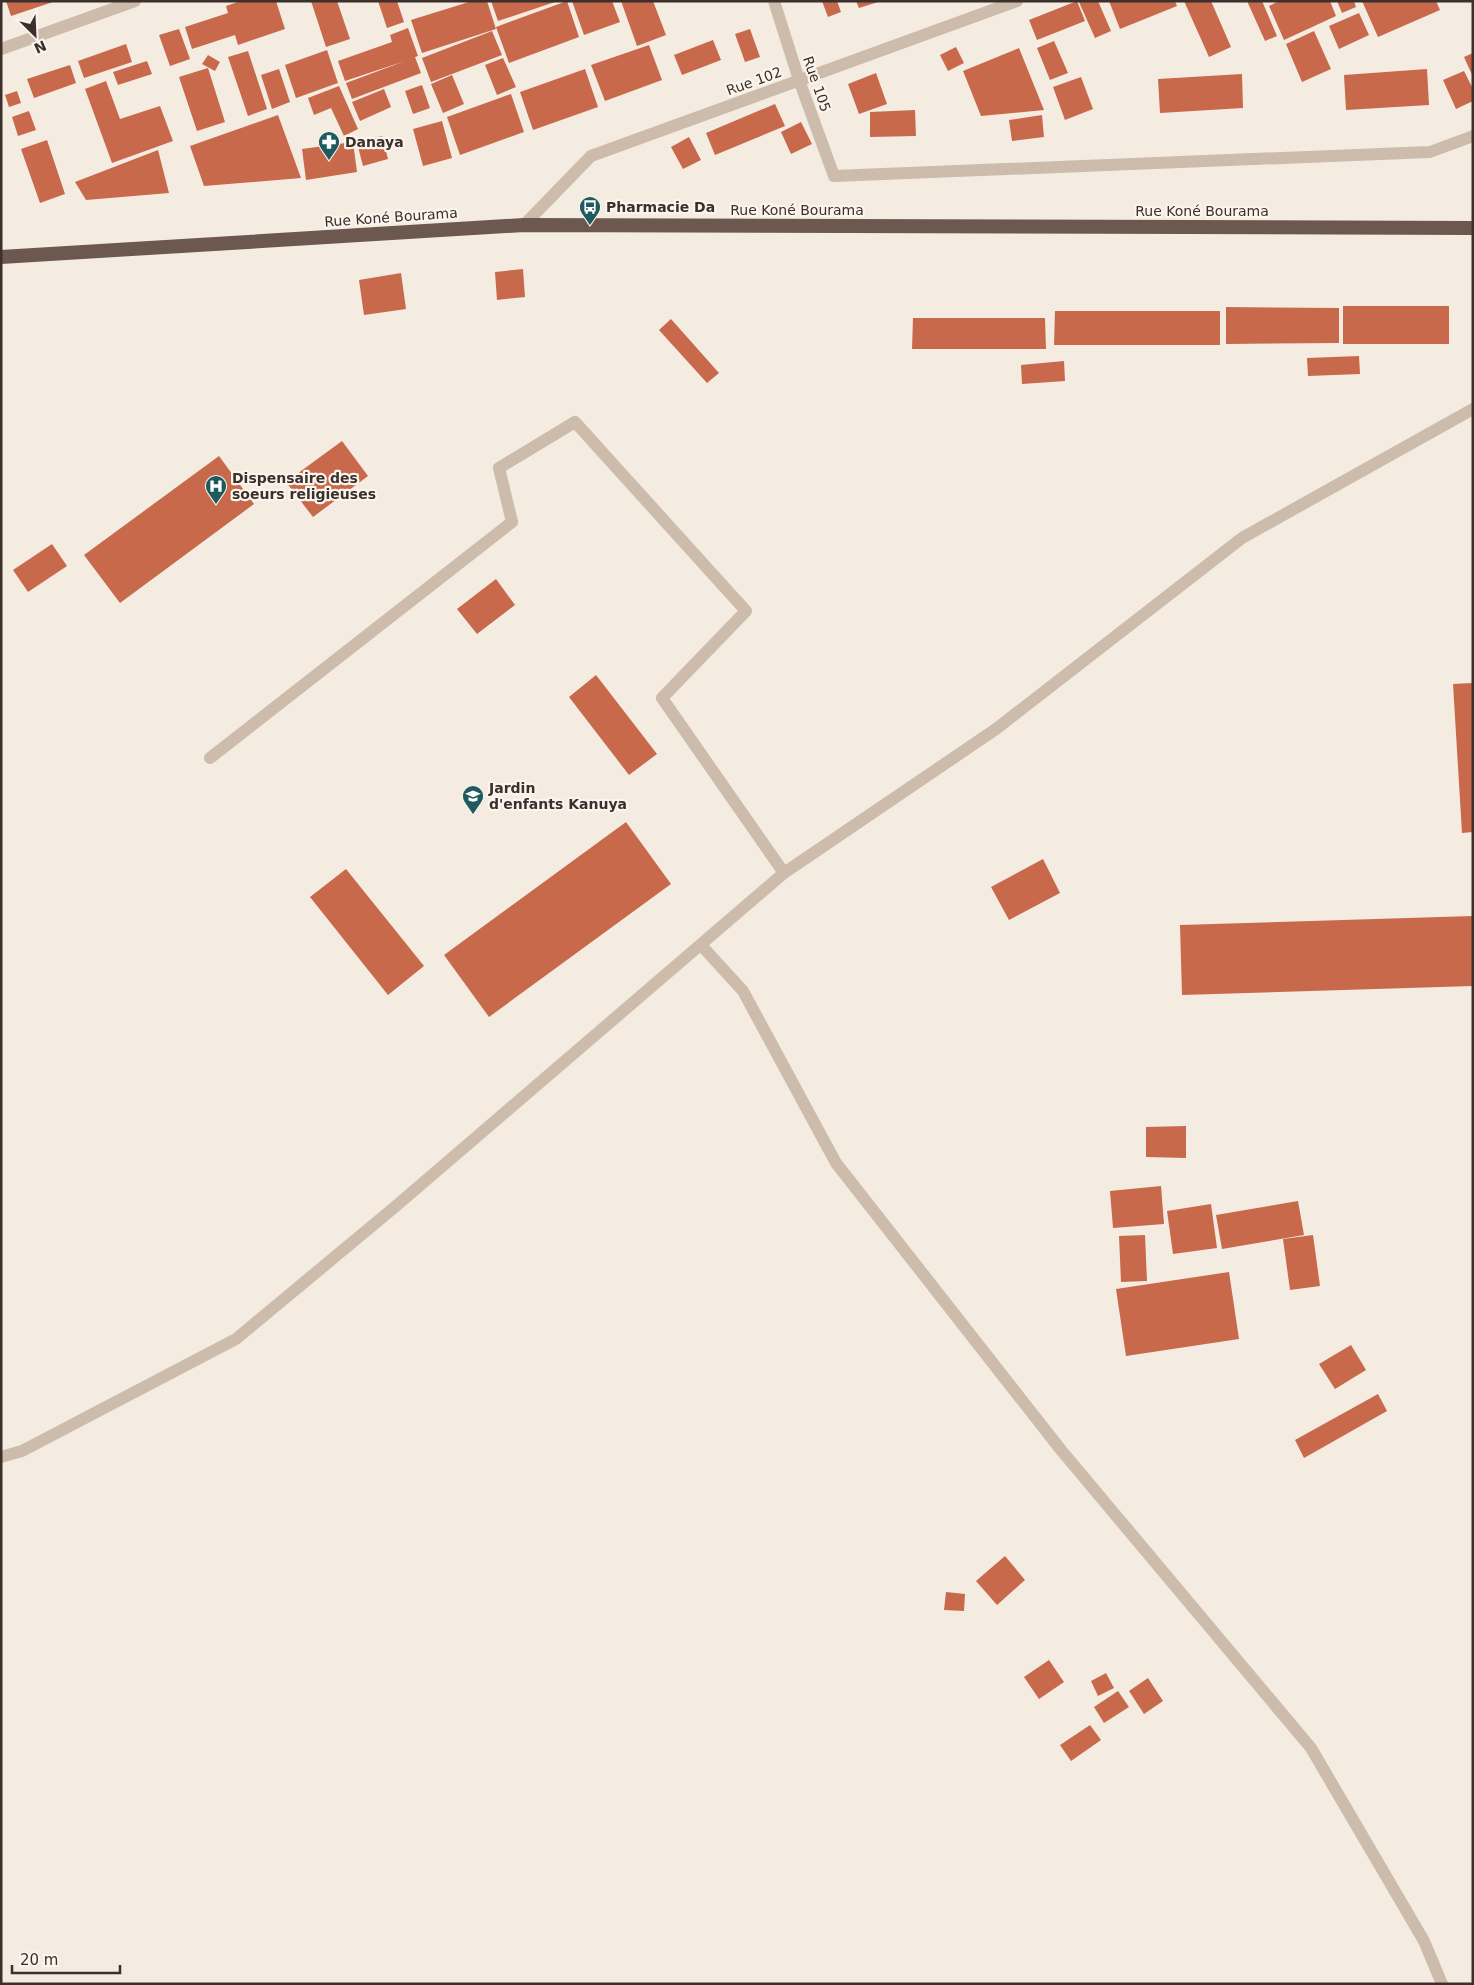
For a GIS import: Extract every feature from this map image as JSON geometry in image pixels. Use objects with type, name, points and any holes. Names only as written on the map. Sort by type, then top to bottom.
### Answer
[{"type":"highway","name":"Rue Koné Bourama","points":[[1,257],[524,225],[1473,228]]},
{"type":"street","points":[[1,49],[135,1]]},
{"type":"street","name":"Rue 105","points":[[774,1],[799,80],[834,176],[1430,152],[1473,136]]},
{"type":"street","name":"Rue 102","points":[[524,225],[591,156],[1017,1]]},
{"type":"street","points":[[1,1458],[22,1451],[236,1339],[396,1206],[784,873],[996,729],[1242,538],[1473,409]]},
{"type":"street","points":[[210,758],[512,522],[499,468],[575,422],[746,611],[662,698],[784,873]]},
{"type":"street","points":[[701,944],[743,991],[836,1164],[1061,1450],[1311,1748],[1424,1941],[1442,1984]]},
{"type":"building","points":[[6,1],[53,1],[53,2],[11,16]]},
{"type":"building","points":[[241,1],[276,1],[285,29],[238,45],[235,35],[192,49],[185,27],[228,13],[226,6]]},
{"type":"building","points":[[311,1],[337,1],[350,39],[326,47]]},
{"type":"building","points":[[378,1],[397,1],[404,22],[387,28]]},
{"type":"building","points":[[472,1],[487,1],[496,29],[422,53],[411,20]]},
{"type":"building","points":[[491,1],[555,1],[555,2],[498,21]]},
{"type":"building","points":[[567,1],[579,37],[509,63],[496,27]]},
{"type":"building","points":[[572,1],[612,1],[620,22],[584,35]]},
{"type":"building","points":[[621,1],[653,1],[666,35],[637,46]]},
{"type":"building","points":[[822,1],[837,1],[841,12],[828,17]]},
{"type":"building","points":[[856,1],[878,1],[878,2],[859,8]]},
{"type":"building","points":[[1077,1],[1085,21],[1037,40],[1029,20]]},
{"type":"building","points":[[1098,1],[1111,31],[1095,38],[1079,2]]},
{"type":"building","points":[[1109,1],[1175,1],[1177,6],[1120,29]]},
{"type":"building","points":[[1184,1],[1211,1],[1231,47],[1209,57]]},
{"type":"building","points":[[1247,1],[1262,1],[1277,36],[1265,41]]},
{"type":"building","points":[[1279,1],[1330,1],[1336,16],[1284,40],[1269,6]]},
{"type":"building","points":[[1337,1],[1354,1],[1356,7],[1342,13]]},
{"type":"building","points":[[1362,1],[1436,1],[1440,10],[1378,37]]},
{"type":"building","points":[[1359,13],[1369,35],[1339,49],[1329,26]]},
{"type":"building","points":[[408,28],[418,56],[415,57],[421,73],[352,99],[346,83],[405,61],[345,81],[338,61],[392,42],[390,35]]},
{"type":"building","points":[[179,29],[190,59],[170,66],[159,35]]},
{"type":"building","points":[[750,29],[760,57],[745,62],[735,34]]},
{"type":"building","points":[[492,31],[502,55],[431,82],[422,58]]},
{"type":"building","points":[[1314,31],[1331,69],[1302,82],[1286,44]]},
{"type":"building","points":[[713,40],[721,60],[682,75],[674,55]]},
{"type":"building","points":[[1054,41],[1068,73],[1050,80],[1037,48]]},
{"type":"building","points":[[126,44],[132,62],[84,78],[78,61]]},
{"type":"building","points":[[649,45],[662,80],[605,101],[591,65]]},
{"type":"building","points":[[956,47],[964,63],[948,71],[940,55]]},
{"type":"building","points":[[1019,48],[1044,110],[981,116],[963,71]]},
{"type":"building","points":[[327,50],[338,83],[296,98],[285,65]]},
{"type":"building","points":[[248,51],[267,109],[248,116],[228,57]]},
{"type":"building","points":[[1473,53],[1473,77],[1464,57]]},
{"type":"building","points":[[208,55],[220,62],[215,71],[202,64]]},
{"type":"building","points":[[503,58],[516,87],[497,95],[485,65]]},
{"type":"building","points":[[147,61],[152,74],[118,85],[113,72]]},
{"type":"building","points":[[70,65],[76,83],[34,98],[27,79]]},
{"type":"building","points":[[208,68],[225,122],[197,131],[179,77]]},
{"type":"building","points":[[279,69],[290,102],[272,109],[261,75]]},
{"type":"building","points":[[585,69],[598,107],[533,130],[520,92]]},
{"type":"building","points":[[1427,69],[1429,105],[1346,110],[1344,75]]},
{"type":"building","points":[[1464,71],[1473,89],[1473,101],[1456,109],[1443,80]]},
{"type":"building","points":[[876,73],[887,104],[859,114],[848,84]]},
{"type":"building","points":[[1242,74],[1243,108],[1160,113],[1158,79]]},
{"type":"building","points":[[452,75],[464,104],[443,113],[431,84]]},
{"type":"building","points":[[1081,77],[1093,109],[1065,120],[1053,87]]},
{"type":"building","points":[[106,81],[120,119],[160,106],[173,141],[112,163],[85,89]]},
{"type":"building","points":[[422,85],[430,108],[413,114],[405,91]]},
{"type":"building","points":[[339,86],[358,129],[344,136],[331,108],[314,115],[308,98]]},
{"type":"building","points":[[384,89],[391,107],[360,121],[352,102]]},
{"type":"building","points":[[17,91],[21,103],[9,107],[5,95]]},
{"type":"building","points":[[511,94],[524,132],[460,155],[447,117]]},
{"type":"building","points":[[775,104],[785,126],[715,155],[706,133]]},
{"type":"building","points":[[915,110],[916,136],[870,137],[870,112]]},
{"type":"building","points":[[29,111],[36,130],[18,136],[12,117]]},
{"type":"building","points":[[278,115],[301,178],[204,186],[190,146]]},
{"type":"building","points":[[1042,115],[1044,137],[1012,141],[1009,120]]},
{"type":"building","points":[[442,121],[452,158],[423,166],[413,129]]},
{"type":"building","points":[[801,122],[812,144],[791,154],[781,132]]},
{"type":"building","points":[[382,136],[388,159],[363,166],[357,143]]},
{"type":"building","points":[[689,137],[701,160],[683,169],[671,147]]},
{"type":"building","points":[[47,140],[65,194],[40,203],[21,149]]},
{"type":"building","name":"Danaya","points":[[353,142],[357,172],[306,180],[302,149]]},
{"type":"building","points":[[158,150],[169,193],[86,200],[75,182]]},
{"type":"building","points":[[523,269],[525,297],[497,300],[495,272]]},
{"type":"building","points":[[401,273],[406,309],[364,315],[359,280]]},
{"type":"building","points":[[1343,306],[1449,306],[1449,344],[1343,344]]},
{"type":"building","points":[[1226,307],[1339,308],[1339,343],[1226,344]]},
{"type":"building","points":[[1055,311],[1220,311],[1220,345],[1054,345]]},
{"type":"building","points":[[913,318],[1045,318],[1046,349],[912,349]]},
{"type":"building","points":[[671,319],[719,373],[707,383],[659,330]]},
{"type":"building","points":[[1359,356],[1360,374],[1308,376],[1307,358]]},
{"type":"building","points":[[1064,361],[1065,381],[1022,384],[1021,365]]},
{"type":"building","points":[[342,441],[368,476],[313,517],[286,482]]},
{"type":"building","points":[[219,456],[254,504],[120,603],[84,555]]},
{"type":"building","points":[[52,544],[67,566],[28,592],[13,570]]},
{"type":"building","points":[[496,579],[515,605],[477,634],[457,609]]},
{"type":"building","points":[[596,675],[657,754],[629,775],[569,697]]},
{"type":"building","points":[[1473,683],[1473,832],[1462,833],[1453,684]]},
{"type":"building","points":[[626,822],[671,884],[489,1017],[444,955]]},
{"type":"building","points":[[1043,859],[1060,893],[1009,920],[991,887]]},
{"type":"building","points":[[346,869],[424,966],[388,995],[310,897]]},
{"type":"building","points":[[1473,916],[1473,986],[1182,995],[1180,925]]},
{"type":"building","points":[[1186,1126],[1186,1158],[1146,1157],[1146,1127]]},
{"type":"building","points":[[1161,1186],[1164,1224],[1113,1228],[1110,1191]]},
{"type":"building","points":[[1298,1201],[1304,1235],[1222,1249],[1216,1215]]},
{"type":"building","points":[[1211,1204],[1217,1248],[1173,1254],[1167,1211]]},
{"type":"building","points":[[1145,1235],[1147,1281],[1121,1282],[1119,1236]]},
{"type":"building","points":[[1313,1235],[1320,1286],[1290,1290],[1283,1239]]},
{"type":"building","points":[[1229,1272],[1239,1339],[1126,1356],[1116,1289]]},
{"type":"building","points":[[1351,1345],[1366,1370],[1335,1389],[1319,1364]]},
{"type":"building","points":[[1378,1394],[1387,1411],[1304,1458],[1295,1440]]},
{"type":"building","points":[[1005,1556],[1025,1580],[997,1605],[976,1581]]},
{"type":"building","points":[[946,1592],[965,1594],[964,1611],[944,1610]]},
{"type":"building","points":[[1049,1660],[1064,1682],[1039,1699],[1024,1677]]},
{"type":"building","points":[[1106,1673],[1114,1688],[1098,1696],[1091,1681]]},
{"type":"building","points":[[1148,1678],[1163,1701],[1144,1714],[1129,1691]]},
{"type":"building","points":[[1118,1691],[1129,1707],[1104,1723],[1094,1707]]},
{"type":"building","points":[[1090,1725],[1101,1740],[1071,1761],[1060,1745]]},
{"type":"place","name":"Danaya","points":[[329,161]]},
{"type":"place","name":"Pharmacie Da","points":[[590,226]]},
{"type":"place","name":"Dispensaire des soeurs religieuses","points":[[216,505]]},
{"type":"place","name":"Jardin d'enfants Kanuya","points":[[473,815]]}]
